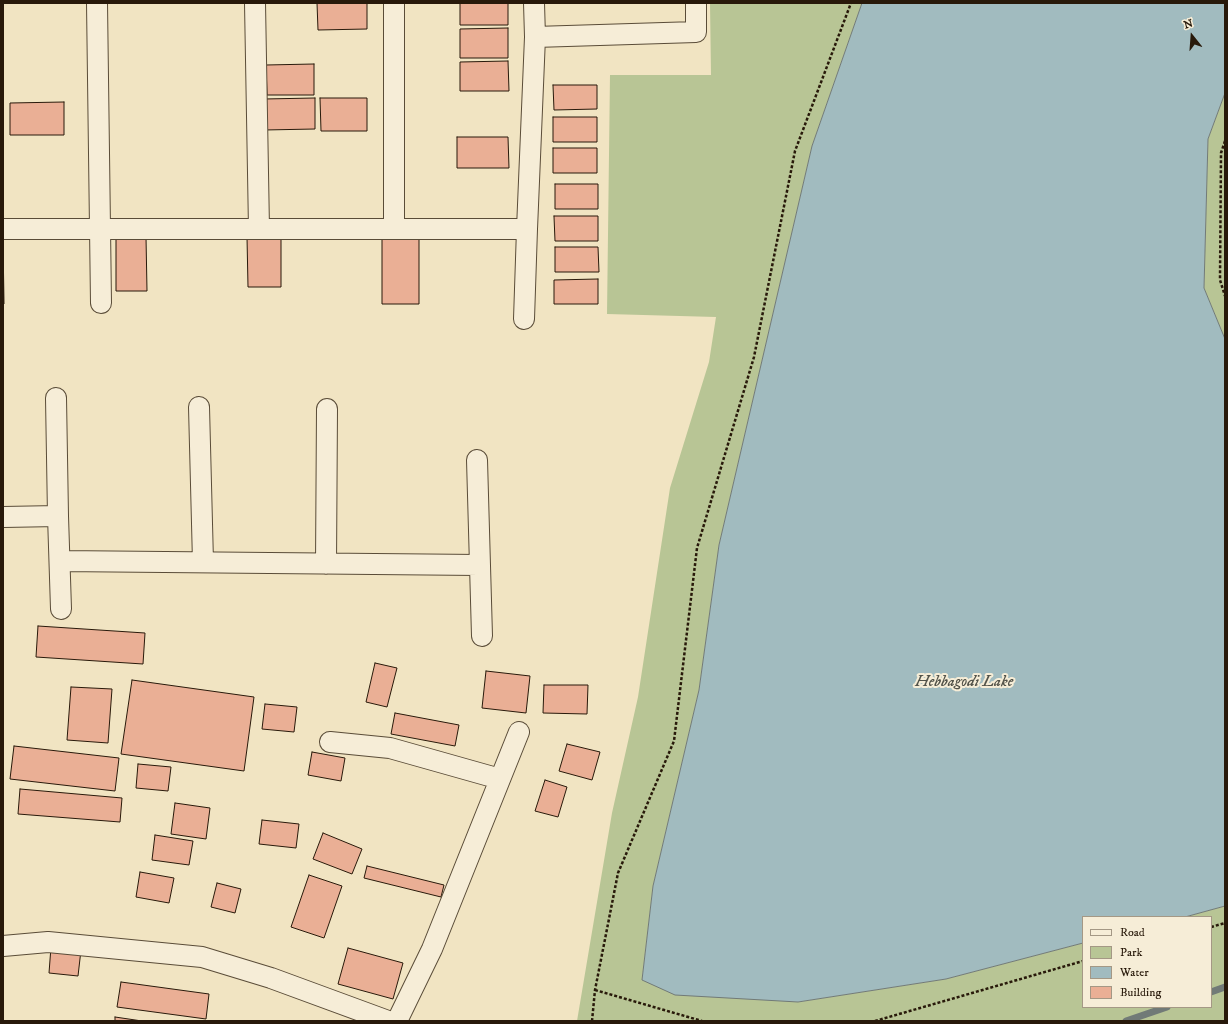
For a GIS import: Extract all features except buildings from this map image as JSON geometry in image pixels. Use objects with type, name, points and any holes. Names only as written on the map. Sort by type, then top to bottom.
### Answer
[{"type":"street","points":[[97,3],[101,303]]},
{"type":"street","points":[[255,3],[259,229]]},
{"type":"street","points":[[394,3],[394,228]]},
{"type":"street","points":[[524,319],[535,37],[534,3]]},
{"type":"street","points":[[535,37],[696,32],[696,3]]},
{"type":"street","points":[[3,230],[394,228],[527,229]]},
{"type":"street","points":[[56,398],[61,609]]},
{"type":"street","points":[[200,407],[203,562]]},
{"type":"street","points":[[326,564],[327,409]]},
{"type":"street","points":[[477,460],[482,636]]},
{"type":"street","points":[[3,517],[58,516]]},
{"type":"street","points":[[60,561],[479,565]]},
{"type":"street","points":[[397,1021],[432,950],[519,732]]},
{"type":"street","points":[[330,742],[390,748],[500,779]]},
{"type":"street","points":[[3,946],[48,942],[202,957],[271,978],[388,1021]]},
{"type":"path","points":[[592,1021],[595,990],[618,873],[674,741],[697,548],[754,357],[795,151],[852,3]]},
{"type":"path","points":[[1225,141],[1221,153],[1220,280],[1225,296]]},
{"type":"path","points":[[1212,927],[1225,923]]},
{"type":"path","points":[[875,1021],[1082,961]]},
{"type":"path","points":[[595,990],[702,1021]]},
{"type":"green space","points":[[710,3],[862,3],[812,146],[719,545],[699,690],[653,886],[642,980],[798,1002],[946,979],[1082,943],[1082,1008],[1212,1008],[1212,916],[1189,916],[1225,906],[1225,1021],[577,1021],[612,813],[638,697],[670,488],[709,362],[716,317],[607,314],[610,75],[711,75]]},
{"type":"green space","points":[[1225,93],[1225,339],[1204,288],[1208,139]]},
{"type":"water","name":"Hebbagodi Lake","points":[[862,3],[1225,3],[1225,93],[1208,139],[1204,288],[1225,339],[1225,906],[1189,916],[1082,916],[1082,943],[946,979],[798,1002],[675,995],[642,980],[653,886],[699,690],[719,545],[812,146]]},
{"type":"waterway","points":[[1212,992],[1225,987]]},
{"type":"waterway","points":[[1126,1021],[1164,1008]]}]
